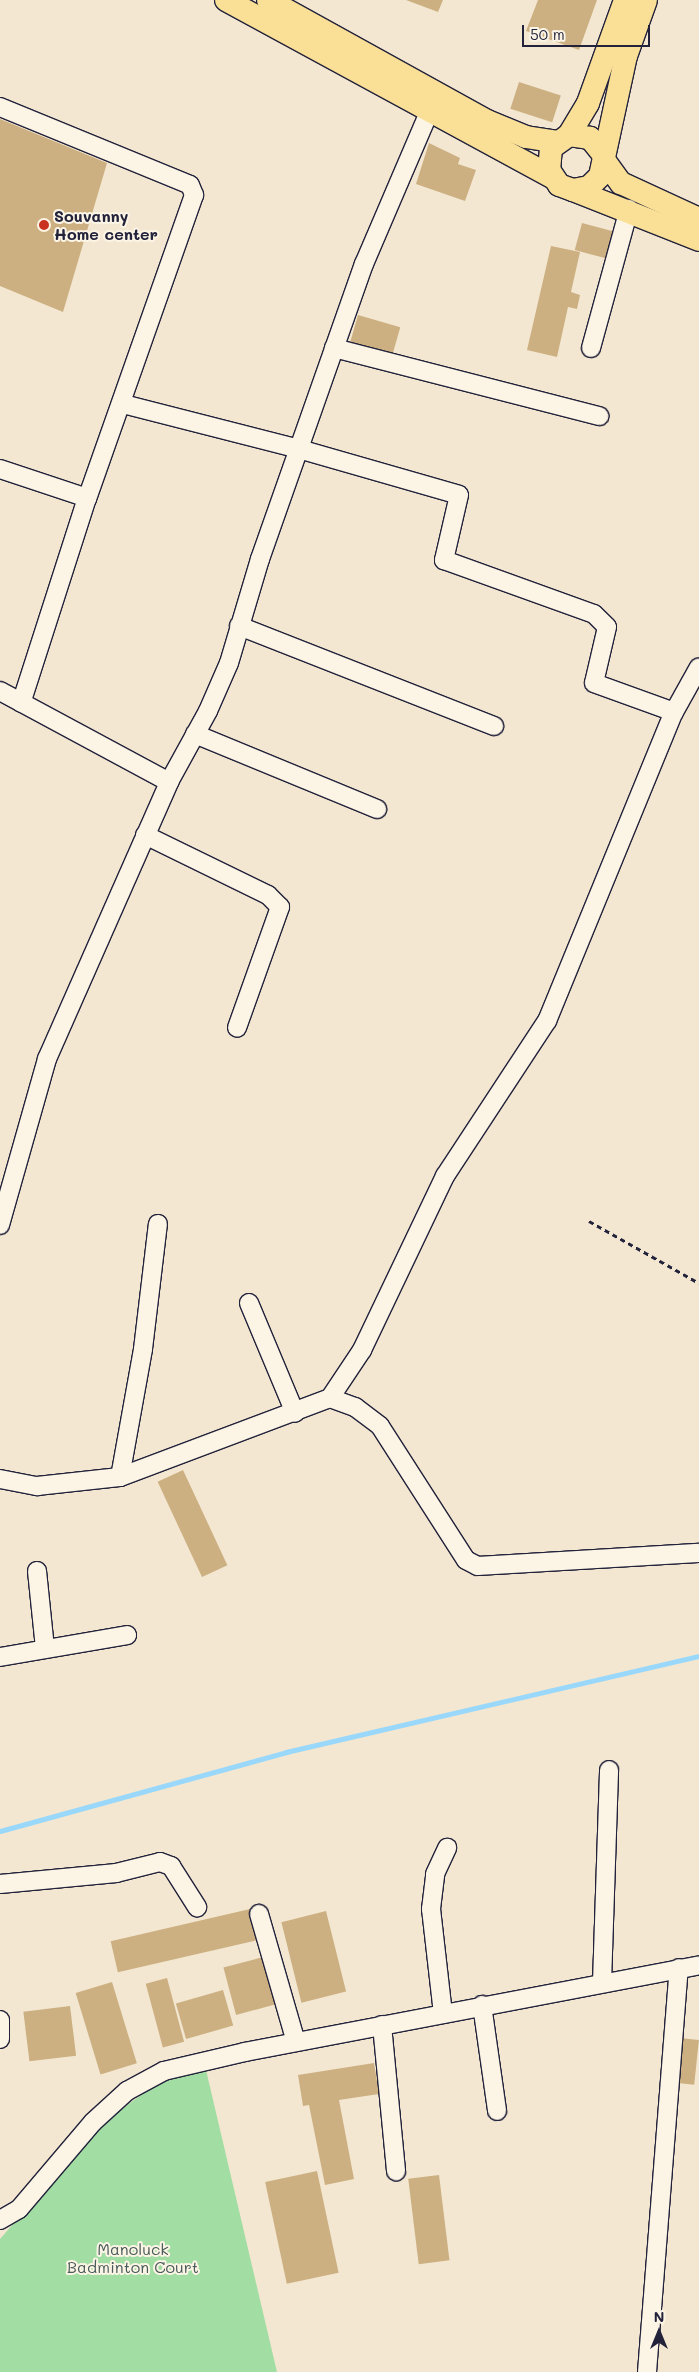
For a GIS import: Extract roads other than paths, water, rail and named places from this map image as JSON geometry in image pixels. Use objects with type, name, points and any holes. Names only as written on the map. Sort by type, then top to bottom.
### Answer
[{"type":"main road","points":[[226,0],[573,190],[629,209],[699,240]]},
{"type":"main road","points":[[268,0],[487,121],[526,137],[590,138],[621,183],[699,219]]},
{"type":"main road","points":[[573,190],[594,184],[603,157],[625,0]]},
{"type":"main road","points":[[552,178],[548,155],[588,103],[646,0]]},
{"type":"street","points":[[0,107],[193,189],[123,404],[87,498],[22,703]]},
{"type":"street","points":[[0,1225],[47,1058],[169,782],[195,734],[229,663],[239,626],[299,448],[364,264],[429,112]]},
{"type":"street","points":[[591,348],[629,209]]},
{"type":"street","points":[[334,348],[599,416]]},
{"type":"street","points":[[123,404],[299,448],[459,495],[444,560],[594,614],[607,627],[594,683],[674,712]]},
{"type":"street","points":[[0,469],[87,498]]},
{"type":"street","points":[[239,626],[494,726]]},
{"type":"street","points":[[0,1479],[37,1486],[120,1477],[295,1413],[330,1398],[362,1350],[422,1220],[477,1124],[547,1021],[674,712],[699,667]]},
{"type":"street","points":[[0,691],[169,782]]},
{"type":"street","points":[[195,734],[377,809]]},
{"type":"street","points":[[145,835],[268,895],[280,907],[237,1028]]},
{"type":"street","points":[[120,1477],[143,1349],[158,1224]]},
{"type":"street","points":[[249,1303],[295,1413]]},
{"type":"street","points":[[330,1398],[355,1407],[380,1426],[466,1560],[478,1566],[699,1553]]},
{"type":"street","points":[[37,1571],[45,1649]]},
{"type":"street","points":[[0,1657],[127,1635]]},
{"type":"street","points":[[602,1983],[609,1770]]},
{"type":"street","points":[[443,2014],[431,1909],[435,1874],[447,1848]]},
{"type":"street","points":[[0,1884],[116,1873],[160,1862],[171,1866],[197,1906]]},
{"type":"street","points":[[259,1914],[296,2042]]},
{"type":"street","points":[[0,2220],[18,2209],[93,2122],[128,2091],[164,2071],[296,2042],[482,2005],[699,1965]]},
{"type":"street","points":[[647,2372],[679,1968]]},
{"type":"street","points":[[482,2005],[497,2111]]},
{"type":"street","points":[[0,2020],[0,2039]]},
{"type":"street","points":[[382,2025],[396,2171]]},
{"type":"waterway","points":[[0,1831],[286,1752],[699,1656]]},
{"type":"place","name":"Souvanny Home center","points":[[44,225]]},
{"type":"park label","name":"Manoluck Badminton Court","points":[[133,2258]]}]
